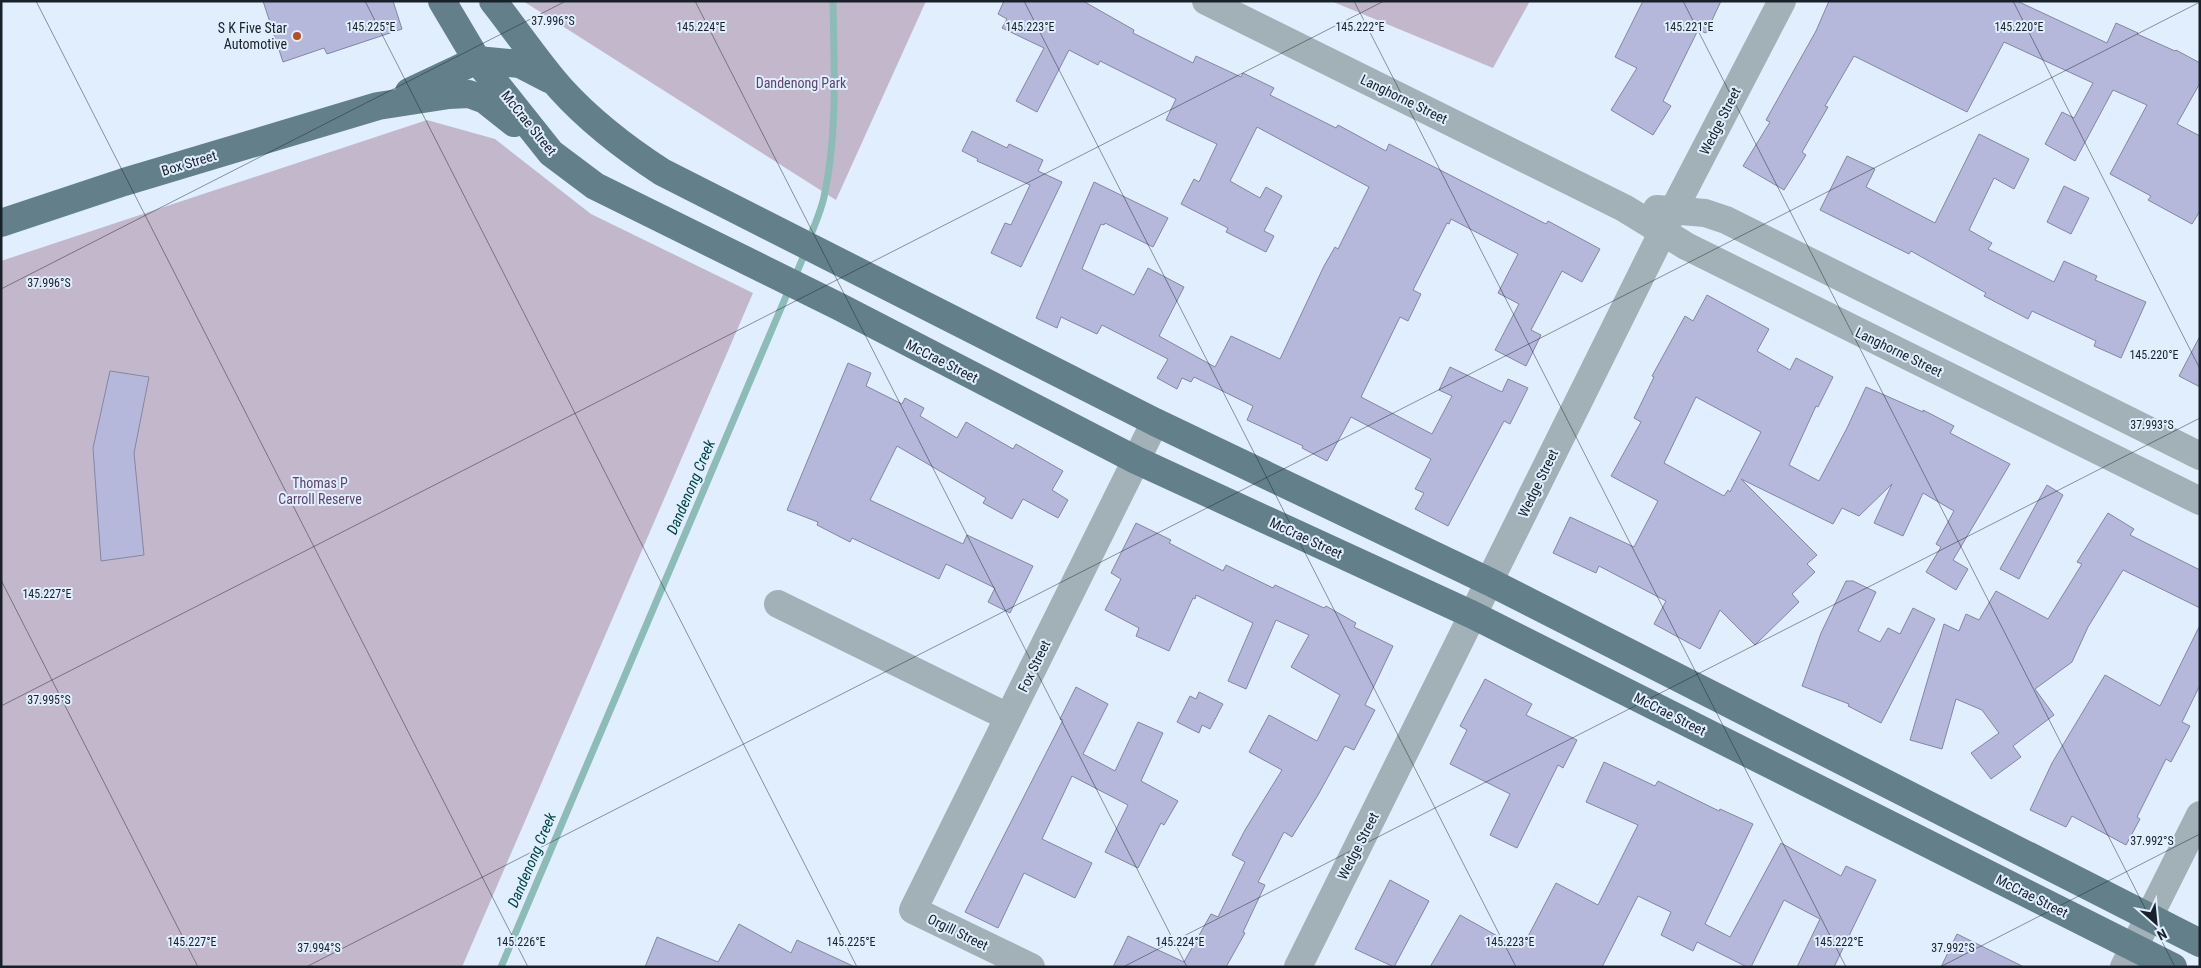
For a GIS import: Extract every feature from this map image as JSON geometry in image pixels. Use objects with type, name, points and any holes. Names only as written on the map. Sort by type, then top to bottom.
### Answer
[{"type":"main road","name":"McCrae Street","points":[[442,1],[477,60],[551,153],[595,186],[840,307],[1136,460],[1473,616],[2129,957],[2173,967]]},
{"type":"main road","points":[[493,1],[560,88]]},
{"type":"main road","points":[[477,60],[520,64],[547,77],[599,127],[662,172],[1155,422],[1490,582],[2200,943]]},
{"type":"main road","name":"Box Street","points":[[378,106],[477,60]]},
{"type":"main road","name":"Box Street","points":[[1,223],[124,182],[378,106],[458,94],[474,95],[492,105],[551,153]]},
{"type":"street","name":"Langhorne Street","points":[[1206,1],[1602,197],[1636,206],[1668,220],[1686,246],[2200,501]]},
{"type":"street","name":"Wedge Street","points":[[1298,967],[1668,220],[1782,1]]},
{"type":"street","name":"Langhorne Street","points":[[1668,220],[1705,213],[1726,220],[2200,456]]},
{"type":"street","name":"Fox Street","points":[[913,910],[1155,422]]},
{"type":"street","points":[[778,604],[1008,717]]},
{"type":"street","points":[[2129,957],[2200,815]]},
{"type":"street","name":"Orgill Street","points":[[913,910],[1031,967]]},
{"type":"green space","name":"Dandenong Park","points":[[523,1],[926,1],[836,200]]},
{"type":"green space","points":[[1331,1],[1530,1],[1493,68]]},
{"type":"green space","name":"Thomas P Carroll Reserve","points":[[427,120],[495,139],[591,214],[753,293],[462,967],[1,967],[1,261]]},
{"type":"building","points":[[263,1],[393,1],[402,29],[327,54],[324,48],[283,62]]},
{"type":"building","points":[[1004,1],[1083,1],[1134,30],[1133,33],[1193,63],[1196,56],[1241,77],[1243,73],[1274,88],[1270,95],[1336,128],[1338,125],[1386,151],[1389,144],[1546,224],[1548,221],[1600,249],[1582,282],[1562,271],[1531,330],[1541,335],[1526,366],[1495,350],[1519,304],[1498,293],[1518,254],[1451,219],[1449,224],[1447,223],[1413,290],[1421,294],[1408,321],[1400,317],[1361,397],[1432,434],[1452,396],[1439,390],[1450,367],[1502,392],[1508,379],[1528,388],[1510,424],[1504,421],[1448,526],[1415,509],[1424,493],[1415,489],[1431,459],[1351,417],[1327,461],[1302,448],[1303,446],[1247,420],[1253,406],[1194,377],[1191,382],[1182,378],[1177,389],[1157,378],[1168,359],[1102,325],[1097,334],[1061,317],[1057,328],[1036,318],[1094,182],[1168,218],[1153,247],[1105,223],[1104,225],[1101,224],[1082,269],[1134,295],[1148,268],[1184,287],[1159,336],[1215,367],[1231,336],[1280,359],[1324,266],[1335,247],[1338,249],[1369,187],[1257,127],[1230,181],[1260,198],[1266,187],[1282,196],[1264,231],[1274,236],[1266,252],[1226,232],[1228,228],[1181,204],[1194,179],[1199,182],[1217,144],[1166,120],[1176,99],[1100,61],[1098,65],[1069,50],[1037,112],[1016,101],[1044,48],[1002,28],[1007,19],[998,14]]},
{"type":"building","points":[[1643,1],[1721,1],[1706,33],[1698,30],[1663,101],[1671,106],[1653,135],[1611,110],[1637,68],[1615,57]]},
{"type":"building","points":[[1829,1],[2017,1],[2107,43],[2116,23],[2200,63],[2200,83],[2177,124],[2200,136],[2200,211],[2192,224],[2148,200],[2151,196],[2110,174],[2147,105],[2113,90],[2075,161],[2045,144],[2062,112],[2074,118],[2093,83],[2004,42],[1967,112],[1854,56],[1825,106],[1828,107],[1802,152],[1806,155],[1784,190],[1743,166],[1770,122],[1766,120],[1816,31]]},
{"type":"building","points":[[972,131],[1007,148],[1009,144],[1043,160],[1038,171],[1062,182],[1021,267],[991,253],[1005,223],[1011,225],[1030,185],[977,161],[978,159],[962,151]]},
{"type":"building","points":[[1979,134],[2029,159],[2014,189],[1994,178],[1969,230],[1992,243],[1988,249],[2054,282],[2064,261],[2097,276],[2095,280],[2146,302],[2121,358],[2094,346],[2096,341],[2032,311],[2028,319],[1984,296],[1986,293],[1911,251],[1909,254],[1820,210],[1847,156],[1875,169],[1866,187],[1935,223]]},
{"type":"building","points":[[2064,186],[2089,198],[2071,234],[2047,222]]},
{"type":"building","points":[[1707,295],[1769,329],[1757,351],[1790,370],[1796,358],[1833,377],[1818,407],[1816,406],[1789,465],[1819,481],[1866,387],[1923,412],[1923,410],[1954,426],[1950,433],[2010,464],[1953,560],[1968,569],[1956,590],[1926,572],[1941,547],[1936,544],[1954,511],[1923,493],[1903,536],[1874,523],[1892,484],[1859,516],[1842,508],[1833,524],[1741,479],[1817,555],[1807,564],[1815,572],[1792,594],[1799,602],[1755,645],[1720,610],[1700,649],[1654,624],[1666,601],[1599,566],[1596,573],[1553,553],[1570,517],[1634,547],[1658,501],[1611,476],[1641,422],[1634,418],[1654,377],[1652,376],[1685,316],[1693,321]],"holes":[[[1696,397],[1761,432],[1730,492],[1728,490],[1724,496],[1664,463]]]},
{"type":"building","points":[[2200,336],[2200,387],[2179,376]]},
{"type":"building","points":[[848,363],[871,373],[866,386],[902,404],[905,398],[924,408],[920,416],[957,438],[966,422],[1013,449],[1016,444],[1063,471],[1052,490],[1068,500],[1058,518],[1023,499],[1012,519],[983,503],[986,498],[897,446],[870,500],[963,544],[967,535],[1033,566],[1010,613],[988,602],[995,588],[946,564],[939,579],[852,538],[850,542],[817,525],[818,522],[787,510]]},
{"type":"building","points":[[110,371],[149,377],[134,453],[144,555],[101,561],[93,448]]},
{"type":"building","points":[[2047,485],[2063,495],[2019,579],[2000,569]]},
{"type":"building","points":[[2108,513],[2134,529],[2130,535],[2200,570],[2200,608],[2123,570],[2088,627],[2072,662],[2035,689],[2054,715],[2013,746],[2021,757],[1991,779],[1971,753],[1999,733],[1982,710],[1956,699],[1942,749],[1910,740],[1944,624],[1959,631],[1966,614],[1979,620],[1996,591],[2048,619],[2082,564],[2077,562]]},
{"type":"building","points":[[1136,523],[1171,540],[1169,543],[1223,571],[1226,565],[1273,588],[1275,585],[1324,608],[1326,606],[1356,623],[1354,627],[1393,646],[1365,705],[1375,710],[1354,750],[1345,746],[1292,837],[1284,832],[1258,882],[1265,885],[1243,932],[1245,933],[1226,967],[1113,967],[1128,936],[1184,962],[1211,914],[1218,917],[1245,862],[1232,855],[1282,770],[1249,752],[1269,715],[1317,741],[1340,695],[1291,667],[1309,635],[1276,620],[1246,689],[1228,681],[1253,623],[1196,595],[1169,651],[1136,636],[1139,628],[1105,610],[1121,579],[1111,573]]},
{"type":"building","points":[[1846,581],[1853,581],[1876,592],[1858,631],[1880,642],[1888,628],[1900,634],[1913,608],[1935,619],[1881,723],[1848,706],[1849,704],[1802,686],[1821,633]]},
{"type":"building","points":[[2200,625],[2200,685],[2182,722],[2190,726],[2171,762],[2166,759],[2137,817],[2140,819],[2126,845],[2072,816],[2066,827],[2030,810],[2052,763],[2105,675],[2160,706]]},
{"type":"building","points":[[1485,679],[1532,704],[1526,715],[1577,740],[1563,768],[1558,765],[1517,848],[1490,835],[1510,794],[1450,764],[1467,730],[1460,726]]},
{"type":"building","points":[[1076,687],[1108,704],[1083,754],[1115,771],[1138,722],[1163,733],[1141,781],[1178,801],[1164,825],[1161,823],[1138,868],[1105,852],[1128,805],[1072,776],[1042,839],[1092,863],[1075,898],[1024,873],[998,928],[965,912],[1063,720],[1060,719]]},
{"type":"building","points":[[1199,692],[1223,704],[1210,729],[1202,725],[1199,733],[1177,722],[1190,696],[1196,699]]},
{"type":"building","points":[[1604,762],[1655,786],[1658,781],[1719,811],[1720,809],[1753,824],[1705,924],[1730,937],[1781,843],[1841,876],[1846,866],[1876,880],[1834,967],[1797,967],[1820,919],[1784,900],[1751,967],[1747,967],[1697,942],[1693,951],[1661,935],[1671,912],[1638,896],[1602,967],[1430,967],[1460,915],[1517,947],[1518,943],[1523,946],[1556,883],[1598,905],[1638,825],[1586,802]]},
{"type":"building","points":[[1390,880],[1429,901],[1394,967],[1355,949]]},
{"type":"building","points":[[739,924],[791,953],[797,940],[855,967],[645,967],[657,937],[718,962]]},
{"type":"building","points":[[1957,934],[2024,967],[1941,967]]},
{"type":"waterway","name":"Dandenong Creek","points":[[809,240],[824,197],[831,149],[834,99],[833,1]]},
{"type":"waterway","name":"Dandenong Creek","points":[[795,277],[806,250]]},
{"type":"waterway","name":"Dandenong Creek","points":[[501,967],[790,287]]},
{"type":"place","name":"S K Five Star Automotive","points":[[297,36]]}]
